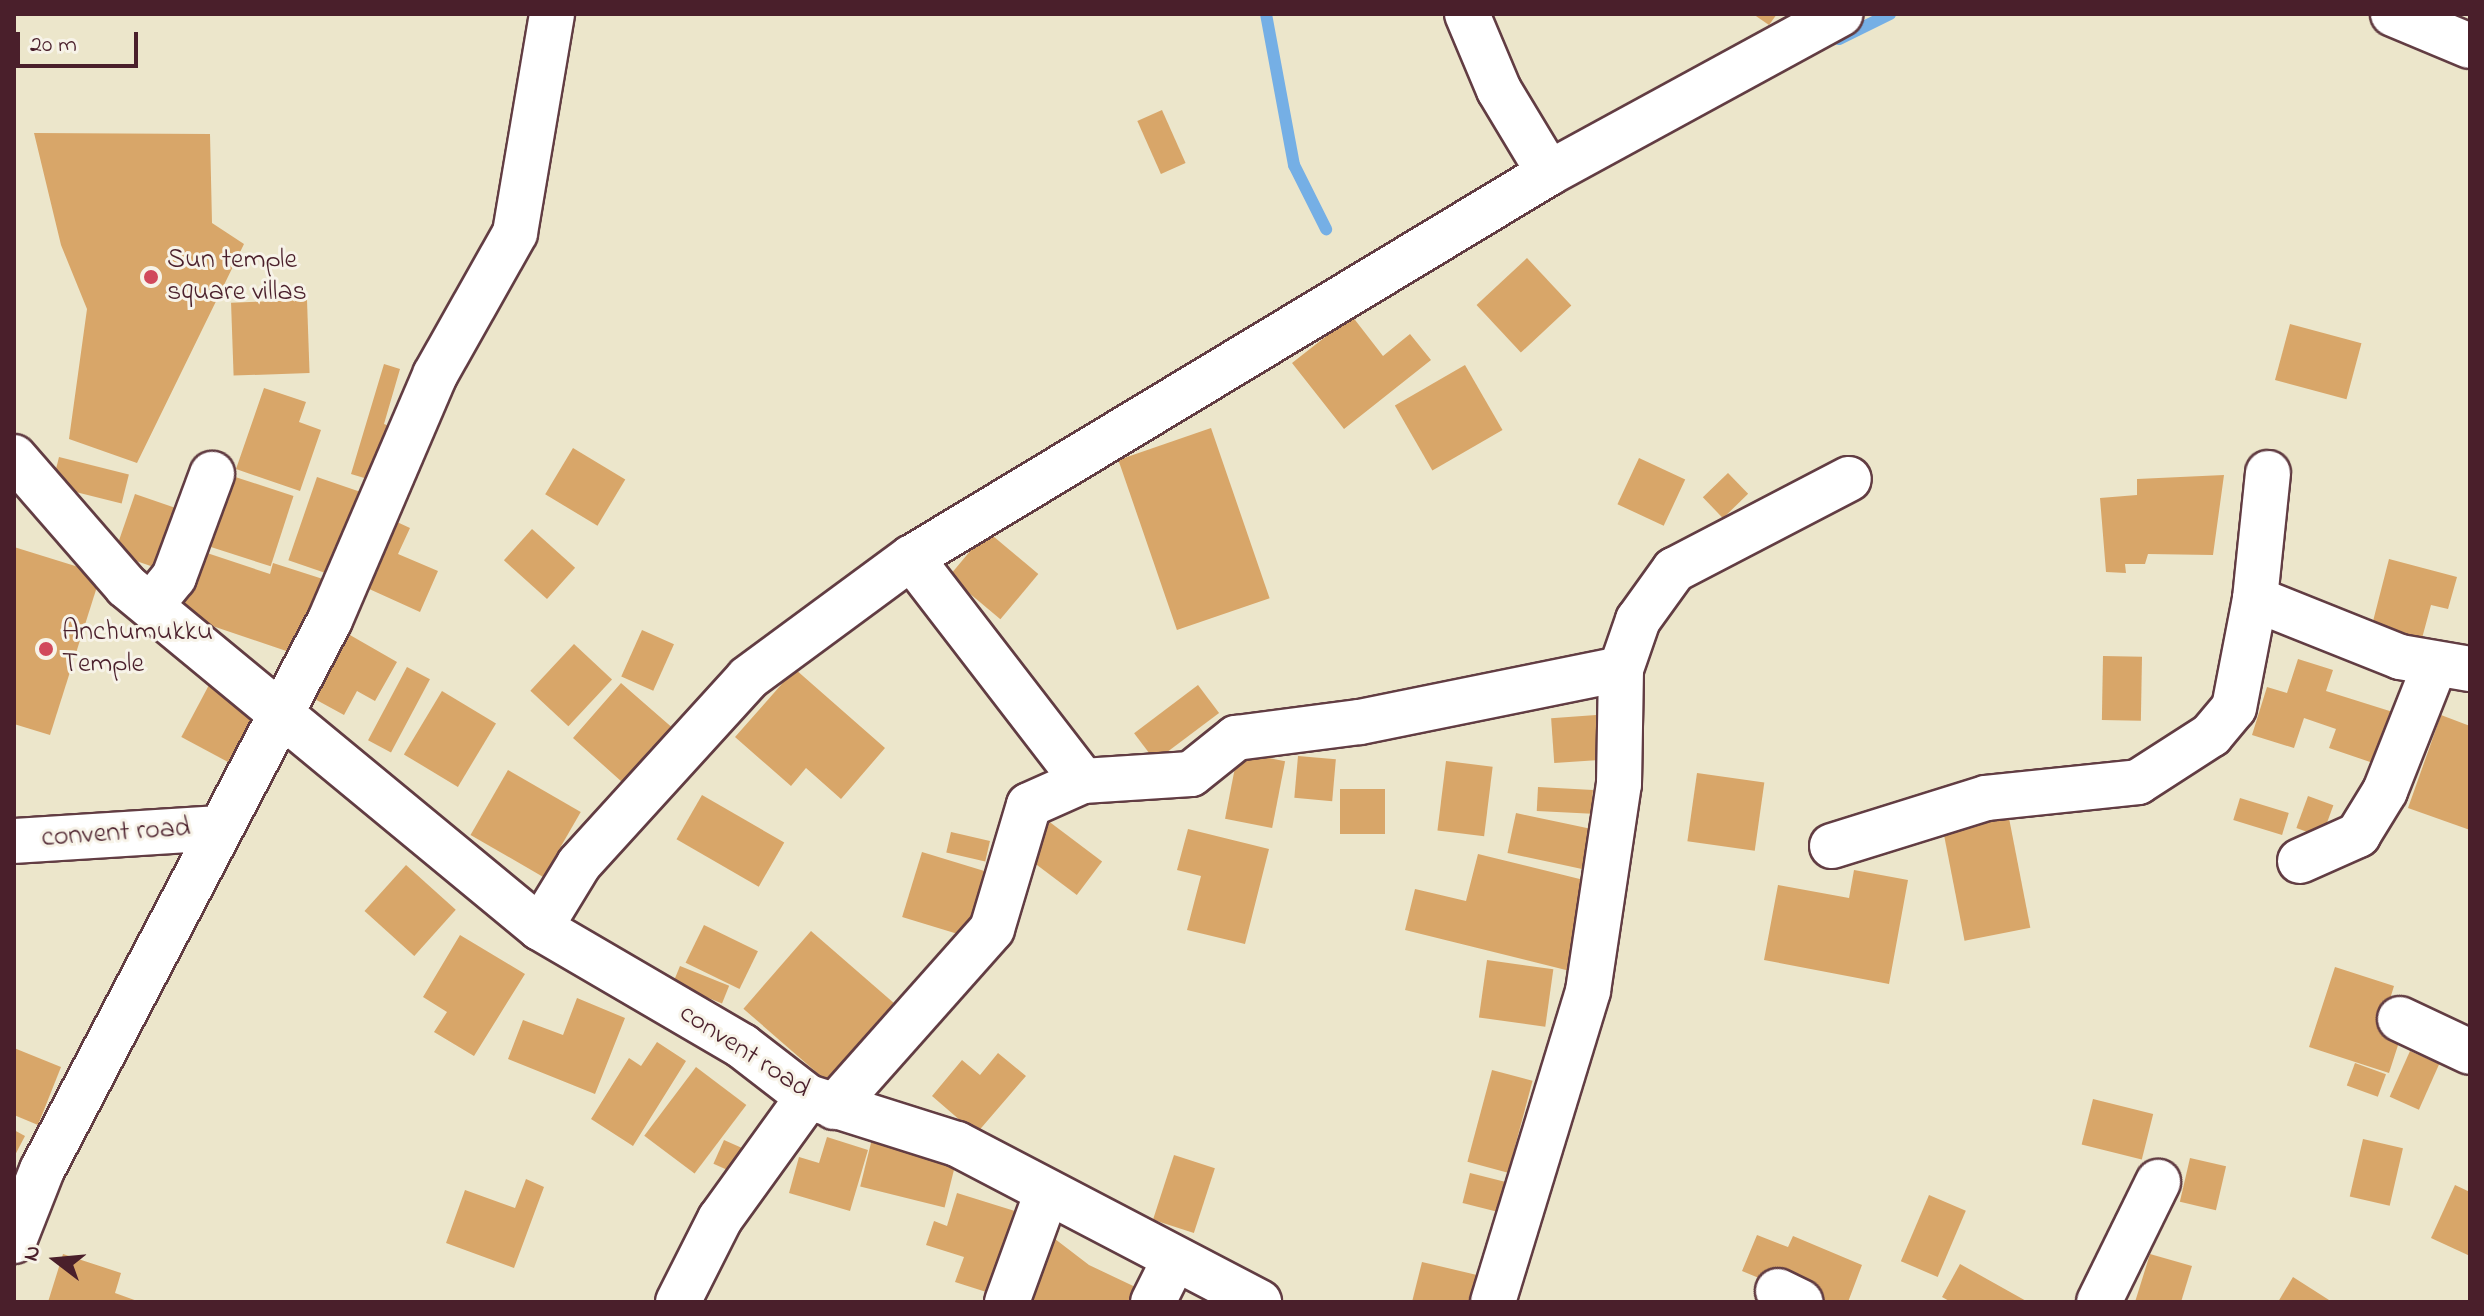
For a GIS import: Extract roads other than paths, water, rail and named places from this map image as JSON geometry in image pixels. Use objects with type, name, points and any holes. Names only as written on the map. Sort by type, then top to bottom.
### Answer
[{"type":"street","points":[[14,1241],[42,1170],[218,828],[330,620],[435,375],[515,233],[552,14]]},
{"type":"street","points":[[1467,14],[1499,90],[1549,173]]},
{"type":"street","points":[[540,928],[579,864],[748,678],[911,558],[1549,173],[1841,14]]},
{"type":"street","points":[[2393,14],[2470,46]]},
{"type":"street","name":"convent road","points":[[14,457],[126,586],[152,604],[540,928],[742,1046],[821,1102],[957,1144],[1173,1262],[1259,1302]]},
{"type":"street","points":[[1832,846],[1986,798],[2138,782],[2211,735],[2234,708],[2255,599],[2268,473]]},
{"type":"street","points":[[152,604],[174,577],[212,474]]},
{"type":"street","points":[[1493,1302],[1588,991],[1619,784],[1621,669],[1638,620],[1674,570],[1849,479]]},
{"type":"street","points":[[911,558],[1083,781]]},
{"type":"street","points":[[2255,599],[2452,668],[2358,835],[2300,861]]},
{"type":"street","points":[[678,1302],[720,1219],[821,1102],[992,929],[1029,805],[1083,781],[1191,774],[1236,738],[1360,722],[1621,669]]},
{"type":"street","name":"convent road","points":[[14,841],[218,828]]},
{"type":"street","points":[[2400,1019],[2470,1052]]},
{"type":"street","points":[[2099,1302],[2158,1182]]},
{"type":"street","points":[[1007,1302],[1046,1195]]},
{"type":"street","points":[[1153,1302],[1173,1262]]},
{"type":"waterway","points":[[1266,14],[1294,165],[1326,229]]},
{"type":"waterway","points":[[1839,39],[1890,14]]},
{"type":"place","name":"Sun temple square villas","points":[[151,277]]},
{"type":"place","name":"Anchumukku Temple","points":[[46,649]]}]
